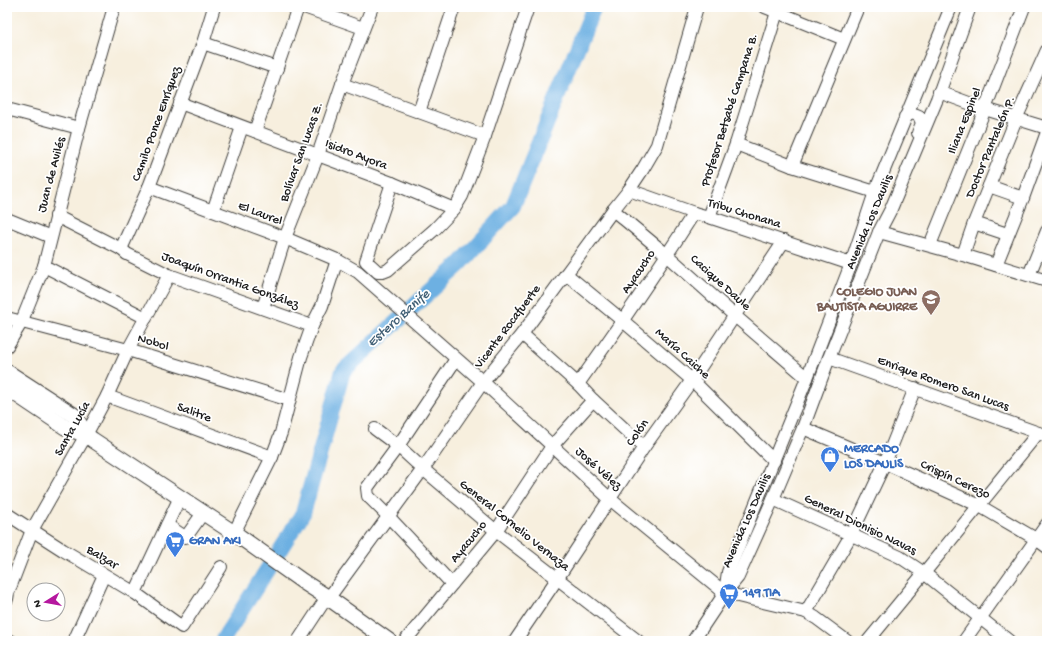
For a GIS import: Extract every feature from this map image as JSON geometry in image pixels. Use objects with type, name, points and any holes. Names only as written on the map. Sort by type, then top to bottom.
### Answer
[{"type":"main road","points":[[7,372],[75,416],[86,435]]},
{"type":"main road","points":[[7,388],[64,427],[86,435],[203,512],[389,641]]},
{"type":"street","name":"Juan de Avilés","points":[[7,346],[21,323],[44,266],[79,128],[114,7]]},
{"type":"street","name":"Camilo Ponce Enríquez","points":[[121,249],[149,187],[203,43],[214,7]]},
{"type":"street","points":[[255,131],[298,7]]},
{"type":"street","points":[[304,7],[363,28]]},
{"type":"street","name":"Bolívar San Lucas Z.","points":[[263,308],[285,238],[318,155],[342,84],[372,7]]},
{"type":"street","points":[[419,112],[454,7]]},
{"type":"street","name":"Vicente Rocafuerte","points":[[298,641],[326,597],[331,595],[423,469],[484,382],[522,334],[629,190],[657,145],[697,7]]},
{"type":"street","points":[[792,166],[858,7]]},
{"type":"street","name":"Avenida Los Dauilis","points":[[725,593],[738,577],[803,428],[828,358],[879,232],[891,209],[938,95],[970,7]]},
{"type":"street","name":"Iliana Espinel","points":[[930,245],[1024,7]]},
{"type":"street","points":[[392,183],[366,261],[378,272],[388,270],[435,229],[454,209],[462,196],[485,136],[524,8]]},
{"type":"street","points":[[771,9],[844,39]]},
{"type":"street","name":"Profesor Betsabé Campana B.","points":[[709,217],[736,144],[771,9]]},
{"type":"street","points":[[950,10],[947,29],[920,97],[922,101],[932,104],[938,95],[1047,128]]},
{"type":"street","name":"Avenida Los Dauilis","points":[[725,593],[728,572],[807,378],[851,264],[875,192],[950,10]]},
{"type":"street","points":[[203,43],[277,68]]},
{"type":"street","name":"Doctor Pantaleón P.","points":[[963,255],[974,222],[1016,119],[1047,52]]},
{"type":"street","points":[[342,84],[485,136]]},
{"type":"street","name":"Isidro Ayora","points":[[180,103],[392,183],[454,209]]},
{"type":"street","points":[[7,109],[79,128]]},
{"type":"street","points":[[891,209],[896,187],[922,124],[919,116],[914,114],[905,117]]},
{"type":"street","points":[[213,211],[242,126]]},
{"type":"street","points":[[996,265],[1007,234],[1023,198],[1047,132]]},
{"type":"street","points":[[736,144],[792,166],[875,192]]},
{"type":"street","points":[[989,186],[1023,198]]},
{"type":"street","name":"El Laurel","points":[[149,187],[285,238],[337,260],[358,272]]},
{"type":"street","name":"Tribu Chonana","points":[[629,190],[694,213],[851,264]]},
{"type":"street","name":"Cacique Daule","points":[[613,210],[667,255],[807,378]]},
{"type":"street","name":"Ayacucho","points":[[578,384],[623,321],[694,213]]},
{"type":"street","name":"Joaquín Orrantia González","points":[[56,216],[169,275],[312,326]]},
{"type":"street","points":[[7,218],[51,237]]},
{"type":"street","points":[[974,222],[1007,234]]},
{"type":"street","points":[[1029,275],[1047,231]]},
{"type":"street","points":[[879,232],[930,245],[1029,275],[1047,282]]},
{"type":"street","name":"Colón","points":[[515,641],[644,447],[692,380],[784,241]]},
{"type":"street","points":[[237,535],[272,457],[281,433],[301,357],[312,326],[322,306],[337,260]]},
{"type":"street","points":[[44,266],[146,318]]},
{"type":"street","name":"José Vélez","points":[[358,272],[484,382],[610,499],[725,593],[806,612],[847,641]]},
{"type":"street","name":"María Caiche","points":[[566,274],[692,380],[774,461]]},
{"type":"street","name":"Santa Lucía","points":[[7,599],[8,592],[32,530],[107,396],[128,350],[169,275]]},
{"type":"street","name":"Nobol","points":[[7,318],[21,323],[128,350],[289,400]]},
{"type":"street","points":[[522,334],[578,384],[593,400],[644,447]]},
{"type":"street","name":"Enrique Romero San Lucas","points":[[828,358],[1042,434]]},
{"type":"street","points":[[452,584],[368,496],[367,488],[398,446],[456,359]]},
{"type":"street","points":[[806,612],[851,535],[885,463],[915,388]]},
{"type":"street","name":"Salitre","points":[[107,396],[272,457]]},
{"type":"street","name":"Ayacucho","points":[[405,641],[496,531],[552,446],[593,400]]},
{"type":"street","name":"Crispín Cerezo","points":[[803,428],[978,505],[1047,547]]},
{"type":"street","name":"General Cornelio Vernaza","points":[[375,429],[398,446],[496,531],[638,641]]},
{"type":"street","points":[[868,641],[978,505],[1042,434]]},
{"type":"street","points":[[135,593],[180,498]]},
{"type":"street","name":"General Dionisio Navas","points":[[773,499],[900,558],[924,573],[1009,641]]},
{"type":"street","points":[[167,525],[186,537],[203,512]]},
{"type":"street","name":"Balzar","points":[[7,514],[135,593],[182,628],[221,567]]},
{"type":"street","points":[[964,641],[1047,524]]},
{"type":"street","points":[[74,641],[104,575]]},
{"type":"street","points":[[693,641],[725,593]]},
{"type":"waterway","name":"Estero Banife","points":[[222,641],[303,513],[343,371],[460,264],[513,206],[594,7]]},
{"type":"place","name":"COLEGIO JUAN BAUTISTA AGUIRRE","points":[[931,316]]},
{"type":"place","name":"MERCADO LOS DAULIS","points":[[830,473]]},
{"type":"place","name":"GRAN AKI","points":[[175,558]]},
{"type":"place","name":"149 TIA","points":[[729,610]]}]
